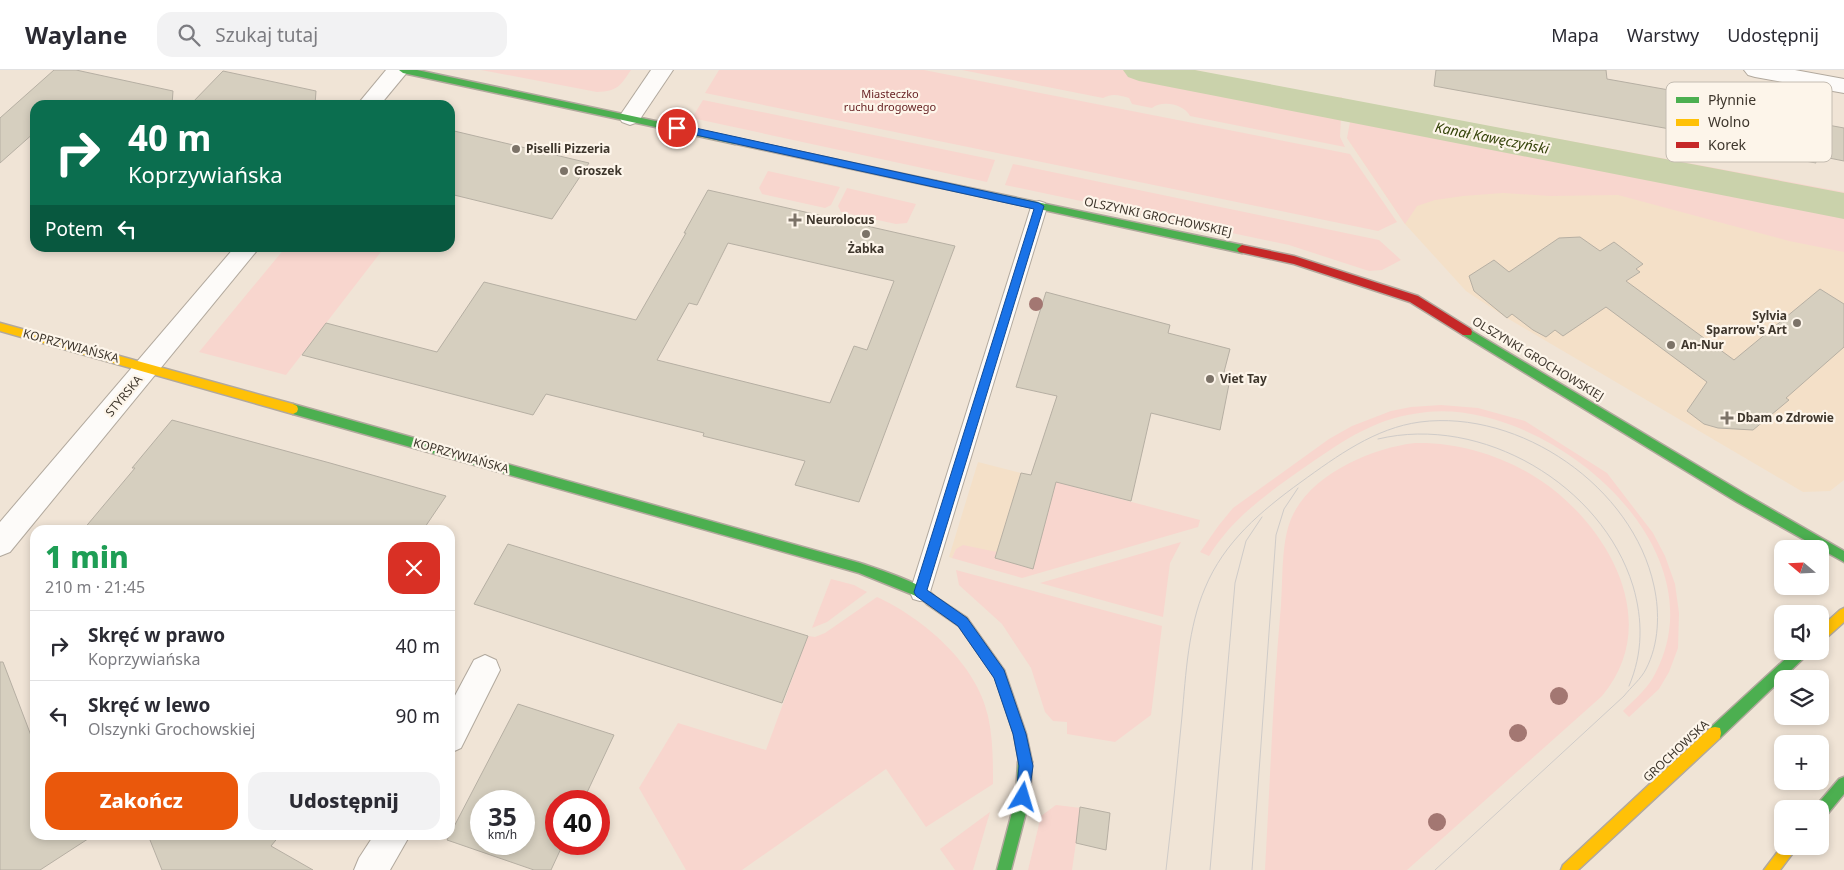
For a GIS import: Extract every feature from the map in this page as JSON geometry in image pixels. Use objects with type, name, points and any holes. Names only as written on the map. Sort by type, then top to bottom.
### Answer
[{"type":"street","points":[[372,100],[398,70]]},
{"type":"street","name":"OLSZYNKI GROCHOWSKIEJ","points":[[403,70],[1294,260],[1414,299],[1741,498],[1844,557]]},
{"type":"street","points":[[630,117],[662,70]]},
{"type":"street","points":[[1755,70],[1822,82]]},
{"type":"street","name":"STYRSKA","points":[[0,543],[244,252]]},
{"type":"street","name":"KOPRZYWIAŃSKA","points":[[0,327],[860,568],[920,592],[963,622],[1000,674],[1020,734],[1026,766],[1023,797],[1004,870]]},
{"type":"street","points":[[1829,628],[1844,614]]},
{"type":"street","name":"GROCHOWSKA","points":[[1568,870],[1793,660]]},
{"type":"street","points":[[455,727],[485,670]]},
{"type":"street","points":[[1829,802],[1844,784]]},
{"type":"street","points":[[371,870],[390,840]]},
{"type":"street","points":[[1771,870],[1784,855]]},
{"type":"lane","points":[[920,592],[1039,206]]},
{"type":"shaded area","points":[[1347,138],[1844,218],[1844,480],[1830,491],[1803,492],[1507,318],[1466,291],[1405,224]]},
{"type":"shaded area","points":[[978,462],[1056,482],[1033,569],[995,558],[997,553],[956,549],[952,558],[949,557]]},
{"type":"green space","points":[[481,70],[631,70],[618,87],[597,92]]},
{"type":"green space","name":"Miasteczko ruchu drogowego","points":[[719,70],[924,70],[1350,154],[1397,222],[1378,231],[705,93]]},
{"type":"green space","points":[[962,70],[1192,70],[1337,98],[1342,97],[1340,137],[1345,147],[1190,116],[1183,109],[1173,104],[1161,104],[1152,108],[1132,104],[1129,98],[1119,95],[1109,95],[1103,98]]},
{"type":"green space","points":[[703,100],[995,160],[987,182],[692,118]]},
{"type":"green space","points":[[1354,101],[1666,159],[1666,162],[1682,162],[1844,192],[1844,252],[1789,241],[1618,195],[1550,196],[1503,193],[1463,196],[1435,200],[1417,206],[1405,224],[1347,138]]},
{"type":"green space","points":[[1013,164],[1379,240],[1401,260],[1382,270],[1369,271],[1289,245],[1005,185]]},
{"type":"green space","points":[[768,171],[840,187],[831,205],[825,208],[762,194],[759,188]]},
{"type":"green space","points":[[847,188],[916,204],[907,223],[896,224],[841,212],[838,206]]},
{"type":"green space","points":[[282,252],[381,252],[286,375],[199,352]]},
{"type":"green space","points":[[1441,405],[1478,408],[1525,421],[1607,473],[1653,533],[1665,556],[1675,584],[1679,613],[1678,648],[1669,672],[1659,689],[1629,717],[1623,711],[1645,689],[1655,674],[1670,626],[1665,577],[1645,532],[1612,491],[1570,456],[1523,430],[1474,415],[1427,412],[1377,424],[1334,447],[1265,496],[1229,529],[1209,556],[1200,552],[1233,508],[1329,439],[1352,426],[1391,411],[1411,407]]},
{"type":"green space","points":[[1415,443],[1448,445],[1496,457],[1540,480],[1565,499],[1587,522],[1606,549],[1620,578],[1628,607],[1628,638],[1620,668],[1602,696],[1407,870],[1265,870],[1283,562],[1291,519],[1300,503],[1312,489],[1343,466],[1380,451]]},
{"type":"green space","points":[[1056,482],[1200,520],[1198,527],[1022,578],[952,558],[956,549],[963,545],[997,552],[995,558],[1033,569]]},
{"type":"green space","points":[[1181,542],[1170,563],[1163,617],[1040,583]]},
{"type":"green space","points":[[956,570],[1162,626],[1151,715],[1115,742],[1067,734],[1067,722],[1053,721],[1045,712],[1031,668],[1002,624],[959,585]]},
{"type":"green space","points":[[831,579],[854,585],[867,592],[827,622],[812,628]]},
{"type":"green space","points":[[877,597],[895,606],[929,630],[946,645],[972,678],[982,697],[990,725],[993,784],[926,827],[886,769],[742,870],[686,870],[639,788],[678,723],[766,750],[808,636],[815,637],[825,633]]},
{"type":"green space","points":[[1056,805],[1081,808],[1072,870],[1028,870],[1041,816]]},
{"type":"green space","points":[[990,812],[973,870],[955,870],[940,849]]},
{"type":"building","points":[[54,70],[76,70],[173,91],[172,100],[30,100],[30,136],[0,163],[0,118]]},
{"type":"building","points":[[1436,70],[1606,70],[1607,79],[1666,89],[1666,128],[1434,86]]},
{"type":"building","points":[[223,71],[316,91],[315,100],[195,100]]},
{"type":"building","points":[[1832,126],[1844,128],[1844,161],[1832,159]]},
{"type":"building","points":[[455,131],[589,163],[552,219],[455,195]]},
{"type":"building","points":[[708,190],[955,246],[859,502],[795,485],[805,461],[703,436],[704,433],[546,394],[533,415],[302,355],[326,323],[437,352],[484,282],[636,320],[686,233],[684,233]],"holes":[[[728,243],[894,281],[867,350],[854,346],[830,403],[657,360],[689,303],[697,305]]]},
{"type":"building","points":[[1580,237],[1600,251],[1614,242],[1643,264],[1636,269],[1640,272],[1626,281],[1734,360],[1820,289],[1844,304],[1844,347],[1786,398],[1789,400],[1753,430],[1718,428],[1704,424],[1687,411],[1707,382],[1606,307],[1563,336],[1555,330],[1546,337],[1512,314],[1507,318],[1474,291],[1469,276],[1494,260],[1509,272],[1559,238]]},
{"type":"building","points":[[1046,292],[1170,325],[1168,333],[1230,349],[1224,372],[1231,374],[1220,430],[1151,413],[1131,501],[1056,482],[1033,569],[995,558],[1021,473],[1031,475],[1057,396],[1016,387]]},
{"type":"building","points":[[172,420],[446,496],[426,525],[87,525],[135,468],[132,468]]},
{"type":"building","points":[[508,544],[808,636],[782,703],[474,604]]},
{"type":"building","points":[[0,662],[3,662],[30,733],[30,840],[86,840],[40,870],[0,870]]},
{"type":"building","points":[[518,704],[614,735],[588,790],[545,790],[545,855],[558,855],[551,870],[534,870],[490,855],[535,855],[535,790],[473,790]]},
{"type":"building","points":[[470,796],[470,848],[447,840],[455,840],[455,825]]},
{"type":"building","points":[[1080,807],[1110,813],[1106,850],[1076,843]]},
{"type":"building","points":[[150,840],[276,840],[271,846],[313,870],[162,870]]},
{"type":"waterway","name":"Kanał Kawęczyński","points":[[1139,70],[1844,206]]},
{"type":"tram line","points":[[1166,870],[1191,635],[1199,603],[1222,556],[1245,529],[1272,504],[1357,444],[1403,425],[1420,422],[1458,421],[1496,428],[1532,442],[1567,462],[1597,487],[1623,517],[1642,550],[1654,586],[1658,618],[1654,649],[1646,669],[1639,680],[1435,870]]},
{"type":"tram line","points":[[1378,439],[1418,434],[1457,437],[1496,448],[1533,465],[1566,489],[1595,517],[1617,550],[1633,586],[1639,611],[1639,649],[1634,674],[1629,686]]},
{"type":"tram line","points":[[1252,870],[1276,535],[1284,509],[1298,488]]},
{"type":"tram line","points":[[1210,870],[1235,583],[1246,541],[1262,517]]},
{"type":"traffic: fast","points":[[403,70],[735,141]]},
{"type":"traffic: fast","points":[[936,184],[1242,249]]},
{"type":"traffic: fast","points":[[1467,332],[1741,498],[1844,557]]},
{"type":"traffic: fast","points":[[293,409],[860,568],[920,592],[931,600]]},
{"type":"traffic: fast","points":[[1715,733],[1793,660]]},
{"type":"traffic: fast","points":[[1004,870],[1023,797],[1025,762]]},
{"type":"traffic: fast","points":[[1829,802],[1844,784]]},
{"type":"traffic: slow","points":[[735,141],[936,184]]},
{"type":"traffic: slow","points":[[0,327],[293,409]]},
{"type":"traffic: slow","points":[[931,600],[963,622],[1000,674],[1020,734],[1025,762]]},
{"type":"traffic: slow","points":[[1829,628],[1844,614]]},
{"type":"traffic: slow","points":[[1568,870],[1715,733]]},
{"type":"traffic: slow","points":[[1771,870],[1784,855]]},
{"type":"traffic: jam","points":[[1242,249],[1294,260],[1414,299],[1467,332]]},
{"type":"place","name":"Piselli Pizzeria","points":[[516,149]]},
{"type":"place","name":"Groszek","points":[[564,171]]},
{"type":"place","name":"Neurolocus","points":[[795,220]]},
{"type":"place","name":"Żabka","points":[[866,234]]},
{"type":"place","name":"Sylvia Sparrow's Art","points":[[1797,323]]},
{"type":"place","name":"An-Nur","points":[[1671,345]]},
{"type":"place","name":"Viet Tay","points":[[1210,379]]},
{"type":"place","name":"Dbam o Zdrowie","points":[[1727,418]]},
{"type":"route","points":[[677,128],[1039,206],[920,592],[963,622],[1000,674],[1020,734],[1026,766],[1023,797]]}]
